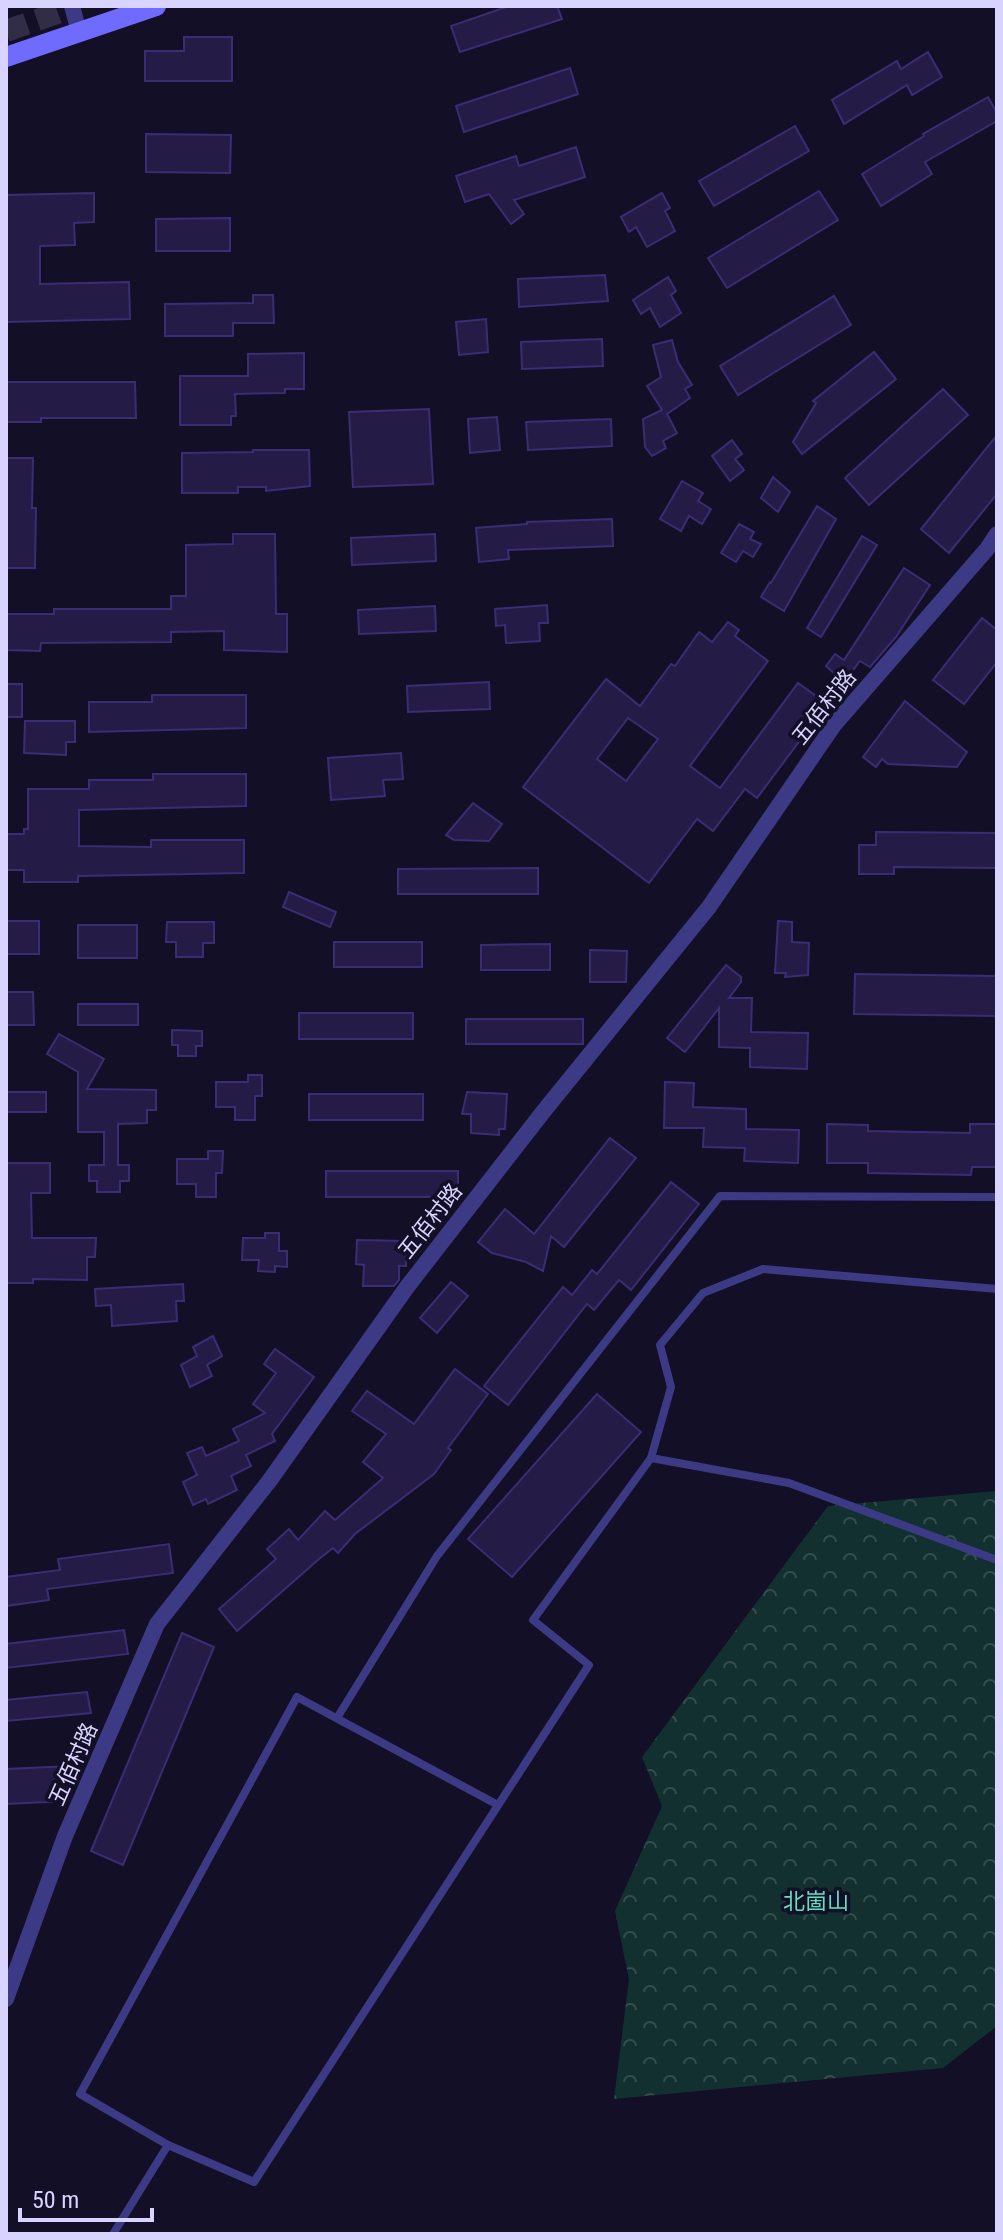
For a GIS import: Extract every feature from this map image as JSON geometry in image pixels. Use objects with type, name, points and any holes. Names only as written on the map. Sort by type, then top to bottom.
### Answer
[{"type":"main road","points":[[6,57],[135,10],[156,6]]},
{"type":"street","points":[[72,6],[79,32]]},
{"type":"street","name":"五佰村路","points":[[6,1999],[65,1836],[157,1624],[270,1480],[407,1287],[543,1112],[709,907],[834,725],[997,534]]},
{"type":"lane","points":[[337,1718],[437,1556],[720,1196],[997,1197]]},
{"type":"lane","points":[[498,1805],[297,1697],[80,2094],[168,2145],[254,2182],[589,1665],[533,1620],[651,1458],[671,1387],[660,1345],[703,1293],[763,1269],[997,1289]]},
{"type":"lane","points":[[651,1458],[789,1483],[997,1560]]},
{"type":"lane","points":[[113,2234],[168,2145]]},
{"type":"green space","name":"北崮山","points":[[997,1491],[997,2026],[943,2068],[614,2099],[629,1979],[615,1911],[662,1806],[642,1757],[828,1506]]},
{"type":"building","points":[[509,6],[557,6],[562,19],[460,52],[451,26]]},
{"type":"building","points":[[184,37],[232,37],[232,81],[145,81],[145,51],[184,51]]},
{"type":"building","points":[[928,52],[942,77],[912,95],[907,85],[844,124],[832,100],[897,61],[901,69]]},
{"type":"building","points":[[570,68],[578,94],[464,132],[456,106]]},
{"type":"building","points":[[988,97],[997,113],[997,121],[925,162],[932,174],[881,206],[862,174]]},
{"type":"building","points":[[795,126],[809,151],[714,206],[699,181]]},
{"type":"building","points":[[146,134],[231,135],[230,173],[146,172]]},
{"type":"building","points":[[576,147],[585,177],[514,200],[524,214],[511,224],[489,194],[465,202],[456,176],[516,156],[519,166]]},
{"type":"building","points":[[819,191],[838,220],[727,288],[708,258]]},
{"type":"building","points":[[94,193],[94,222],[74,223],[75,245],[40,246],[40,284],[129,282],[130,319],[6,322],[6,195]]},
{"type":"building","points":[[662,193],[670,208],[665,211],[675,231],[647,247],[636,227],[629,232],[621,217]]},
{"type":"building","points":[[230,218],[230,251],[156,251],[156,219]]},
{"type":"building","points":[[605,275],[608,301],[519,307],[518,279]]},
{"type":"building","points":[[668,277],[676,291],[671,295],[681,313],[660,327],[650,308],[641,314],[633,300]]},
{"type":"building","points":[[253,295],[273,295],[274,323],[233,323],[233,336],[165,336],[165,304],[253,303]]},
{"type":"building","points":[[834,296],[851,325],[738,395],[720,366]]},
{"type":"building","points":[[486,319],[488,352],[459,355],[456,322]]},
{"type":"building","points":[[602,339],[603,366],[522,369],[521,342]]},
{"type":"building","points":[[672,340],[678,362],[692,385],[685,389],[690,398],[667,414],[677,433],[663,441],[666,448],[652,456],[645,447],[643,419],[662,410],[647,386],[661,377],[653,345]]},
{"type":"building","points":[[874,352],[896,379],[802,454],[793,442],[816,403],[813,401]]},
{"type":"building","points":[[304,353],[304,389],[285,389],[285,393],[235,394],[236,416],[231,416],[231,425],[180,425],[180,376],[248,376],[248,354]]},
{"type":"building","points":[[6,382],[135,382],[136,418],[41,418],[41,422],[6,422]]},
{"type":"building","points":[[943,389],[968,415],[869,505],[845,478]]},
{"type":"building","points":[[429,409],[433,484],[353,487],[349,412]]},
{"type":"building","points":[[497,417],[500,450],[470,453],[468,419]]},
{"type":"building","points":[[611,419],[612,446],[528,450],[526,422]]},
{"type":"building","points":[[997,435],[997,494],[949,553],[921,529]]},
{"type":"building","points":[[732,440],[742,454],[735,459],[744,470],[730,481],[712,456]]},
{"type":"building","points":[[309,450],[310,486],[266,491],[266,487],[238,487],[238,493],[182,493],[182,453]]},
{"type":"building","points":[[6,458],[33,458],[35,568],[6,568]]},
{"type":"building","points":[[773,477],[790,492],[778,512],[761,498]]},
{"type":"building","points":[[682,481],[703,493],[698,501],[711,509],[702,524],[689,516],[681,531],[660,519]]},
{"type":"building","points":[[817,506],[836,519],[784,611],[761,597]]},
{"type":"building","points":[[612,519],[613,546],[508,550],[509,559],[479,562],[476,528],[527,522]]},
{"type":"building","points":[[739,524],[754,532],[750,539],[761,544],[753,557],[743,551],[736,562],[721,553]]},
{"type":"building","points":[[233,534],[275,534],[276,614],[287,614],[287,652],[224,650],[224,631],[171,632],[171,642],[41,643],[40,651],[6,650],[6,614],[54,614],[54,609],[171,609],[171,596],[186,596],[186,545],[233,544]]},
{"type":"building","points":[[435,534],[436,561],[352,565],[351,538]]},
{"type":"building","points":[[862,536],[877,545],[821,637],[807,628]]},
{"type":"building","points":[[904,568],[930,585],[896,637],[870,667],[860,661],[837,691],[828,685],[835,674],[826,666],[835,654],[844,660]]},
{"type":"building","points":[[547,605],[548,623],[539,623],[540,641],[506,643],[505,625],[496,626],[495,609]]},
{"type":"building","points":[[435,606],[436,631],[359,634],[358,610]]},
{"type":"building","points":[[982,618],[997,630],[997,662],[964,704],[933,680]]},
{"type":"building","points":[[728,622],[739,630],[735,636],[768,661],[690,766],[720,788],[798,683],[827,704],[757,798],[745,789],[713,831],[697,819],[649,883],[523,787],[606,679],[640,706],[671,664],[675,666],[699,632],[712,642]],"holes":[[[628,718],[658,739],[626,781],[597,759]]]},
{"type":"building","points":[[489,682],[490,709],[408,712],[407,686]]},
{"type":"building","points":[[6,684],[22,684],[22,717],[6,717]]},
{"type":"building","points":[[152,695],[246,695],[246,728],[89,732],[89,702],[152,702]]},
{"type":"building","points":[[905,701],[967,752],[957,767],[888,764],[882,759],[876,767],[863,757]]},
{"type":"building","points":[[25,721],[75,721],[75,742],[66,742],[66,755],[24,753]]},
{"type":"building","points":[[401,753],[403,779],[383,780],[385,796],[331,800],[328,758]]},
{"type":"building","points":[[153,774],[246,774],[246,806],[79,810],[79,846],[151,847],[151,840],[244,840],[244,873],[78,876],[78,882],[24,882],[24,870],[6,870],[6,834],[24,834],[24,829],[28,829],[28,789],[89,789],[89,780],[153,780]]},
{"type":"building","points":[[473,803],[502,824],[489,841],[454,840],[446,835]]},
{"type":"building","points":[[876,832],[997,833],[997,868],[894,867],[894,874],[859,874],[859,845],[876,845]]},
{"type":"building","points":[[538,868],[538,894],[398,894],[398,869]]},
{"type":"building","points":[[289,892],[336,912],[330,927],[283,907]]},
{"type":"building","points":[[6,921],[39,921],[39,954],[6,954]]},
{"type":"building","points":[[778,921],[792,922],[792,942],[809,943],[808,975],[785,977],[786,973],[775,973]]},
{"type":"building","points":[[167,922],[214,922],[214,943],[203,943],[203,957],[176,957],[176,942],[166,942]]},
{"type":"building","points":[[78,925],[137,925],[137,958],[78,958]]},
{"type":"building","points":[[334,942],[422,942],[422,967],[334,967]]},
{"type":"building","points":[[550,944],[550,970],[481,970],[481,945]]},
{"type":"building","points":[[590,950],[627,951],[626,982],[590,982]]},
{"type":"building","points":[[726,965],[741,977],[741,982],[729,998],[752,998],[751,1032],[808,1033],[807,1069],[750,1067],[750,1048],[719,1047],[719,1008],[685,1052],[667,1038]]},
{"type":"building","points":[[855,974],[997,976],[997,1016],[854,1014]]},
{"type":"building","points":[[6,992],[33,992],[34,1025],[6,1025]]},
{"type":"building","points":[[78,1004],[138,1004],[138,1025],[78,1025]]},
{"type":"building","points":[[299,1013],[413,1013],[413,1039],[299,1039]]},
{"type":"building","points":[[466,1019],[583,1019],[583,1044],[466,1044]]},
{"type":"building","points":[[172,1030],[202,1031],[202,1046],[196,1046],[196,1056],[178,1056],[178,1045],[172,1045]]},
{"type":"building","points":[[59,1034],[104,1059],[87,1089],[156,1090],[156,1110],[147,1110],[147,1123],[118,1124],[118,1165],[129,1165],[129,1181],[120,1181],[120,1192],[97,1192],[97,1181],[89,1181],[89,1165],[104,1165],[104,1132],[78,1132],[78,1072],[47,1054]]},
{"type":"building","points":[[248,1075],[262,1075],[262,1096],[255,1096],[255,1120],[235,1120],[235,1107],[216,1107],[216,1082],[248,1082]]},
{"type":"building","points":[[665,1082],[694,1083],[693,1107],[746,1109],[746,1129],[799,1130],[798,1163],[744,1161],[745,1148],[703,1147],[704,1128],[664,1128]]},
{"type":"building","points":[[6,1092],[46,1092],[46,1112],[6,1112]]},
{"type":"building","points":[[467,1092],[507,1094],[505,1129],[499,1129],[499,1135],[471,1133],[471,1114],[462,1114]]},
{"type":"building","points":[[309,1094],[423,1094],[423,1120],[309,1120]]},
{"type":"building","points":[[827,1124],[868,1125],[868,1131],[970,1133],[970,1124],[997,1124],[997,1167],[972,1167],[971,1175],[868,1173],[868,1163],[827,1163]]},
{"type":"building","points":[[610,1138],[636,1158],[564,1247],[551,1236],[543,1271],[526,1262],[492,1253],[478,1242],[505,1209],[534,1234]]},
{"type":"building","points":[[208,1151],[223,1151],[222,1173],[216,1173],[216,1197],[196,1197],[196,1184],[177,1184],[177,1159],[208,1159]]},
{"type":"building","points":[[6,1163],[50,1163],[50,1193],[31,1193],[32,1238],[96,1238],[95,1257],[87,1257],[87,1280],[33,1279],[33,1283],[7,1283]]},
{"type":"building","points":[[326,1171],[458,1171],[458,1197],[326,1197]]},
{"type":"building","points":[[671,1182],[699,1204],[631,1290],[619,1280],[594,1310],[587,1304],[508,1405],[484,1386],[563,1287],[572,1295],[592,1270],[597,1274]]},
{"type":"building","points":[[265,1233],[279,1233],[279,1251],[287,1251],[287,1267],[275,1266],[275,1272],[258,1271],[259,1260],[242,1260],[243,1238],[265,1238]]},
{"type":"building","points":[[357,1240],[407,1241],[406,1266],[399,1266],[399,1280],[394,1286],[363,1286],[364,1265],[356,1264]]},
{"type":"building","points":[[451,1282],[468,1296],[437,1333],[420,1318]]},
{"type":"building","points":[[183,1284],[184,1301],[176,1301],[177,1321],[112,1326],[111,1305],[96,1306],[95,1289]]},
{"type":"building","points":[[213,1336],[222,1356],[207,1365],[212,1376],[190,1387],[181,1365],[197,1356],[193,1347]]},
{"type":"building","points":[[275,1349],[314,1377],[272,1434],[275,1441],[246,1455],[251,1466],[231,1476],[237,1490],[208,1504],[206,1499],[193,1505],[183,1482],[197,1475],[187,1453],[202,1447],[206,1456],[239,1441],[233,1429],[265,1413],[253,1404],[276,1373],[264,1364]]},
{"type":"building","points":[[455,1369],[488,1394],[448,1448],[451,1450],[434,1474],[355,1534],[338,1553],[333,1548],[319,1559],[237,1631],[219,1609],[276,1559],[267,1549],[289,1529],[298,1540],[325,1511],[335,1520],[383,1478],[363,1462],[386,1434],[352,1411],[367,1391],[414,1424]]},
{"type":"building","points":[[597,1394],[641,1432],[512,1577],[468,1539]]},
{"type":"building","points":[[169,1544],[173,1573],[47,1589],[49,1600],[6,1606],[6,1577],[60,1570],[58,1559]]},
{"type":"building","points":[[124,1630],[128,1654],[6,1668],[6,1644]]},
{"type":"building","points":[[182,1633],[214,1647],[123,1865],[91,1851]]},
{"type":"building","points":[[87,1692],[91,1713],[6,1721],[6,1700]]},
{"type":"building","points":[[71,1766],[72,1792],[68,1801],[6,1804],[6,1769]]},
{"type":"tunnel","points":[[6,31],[77,6]]}]
